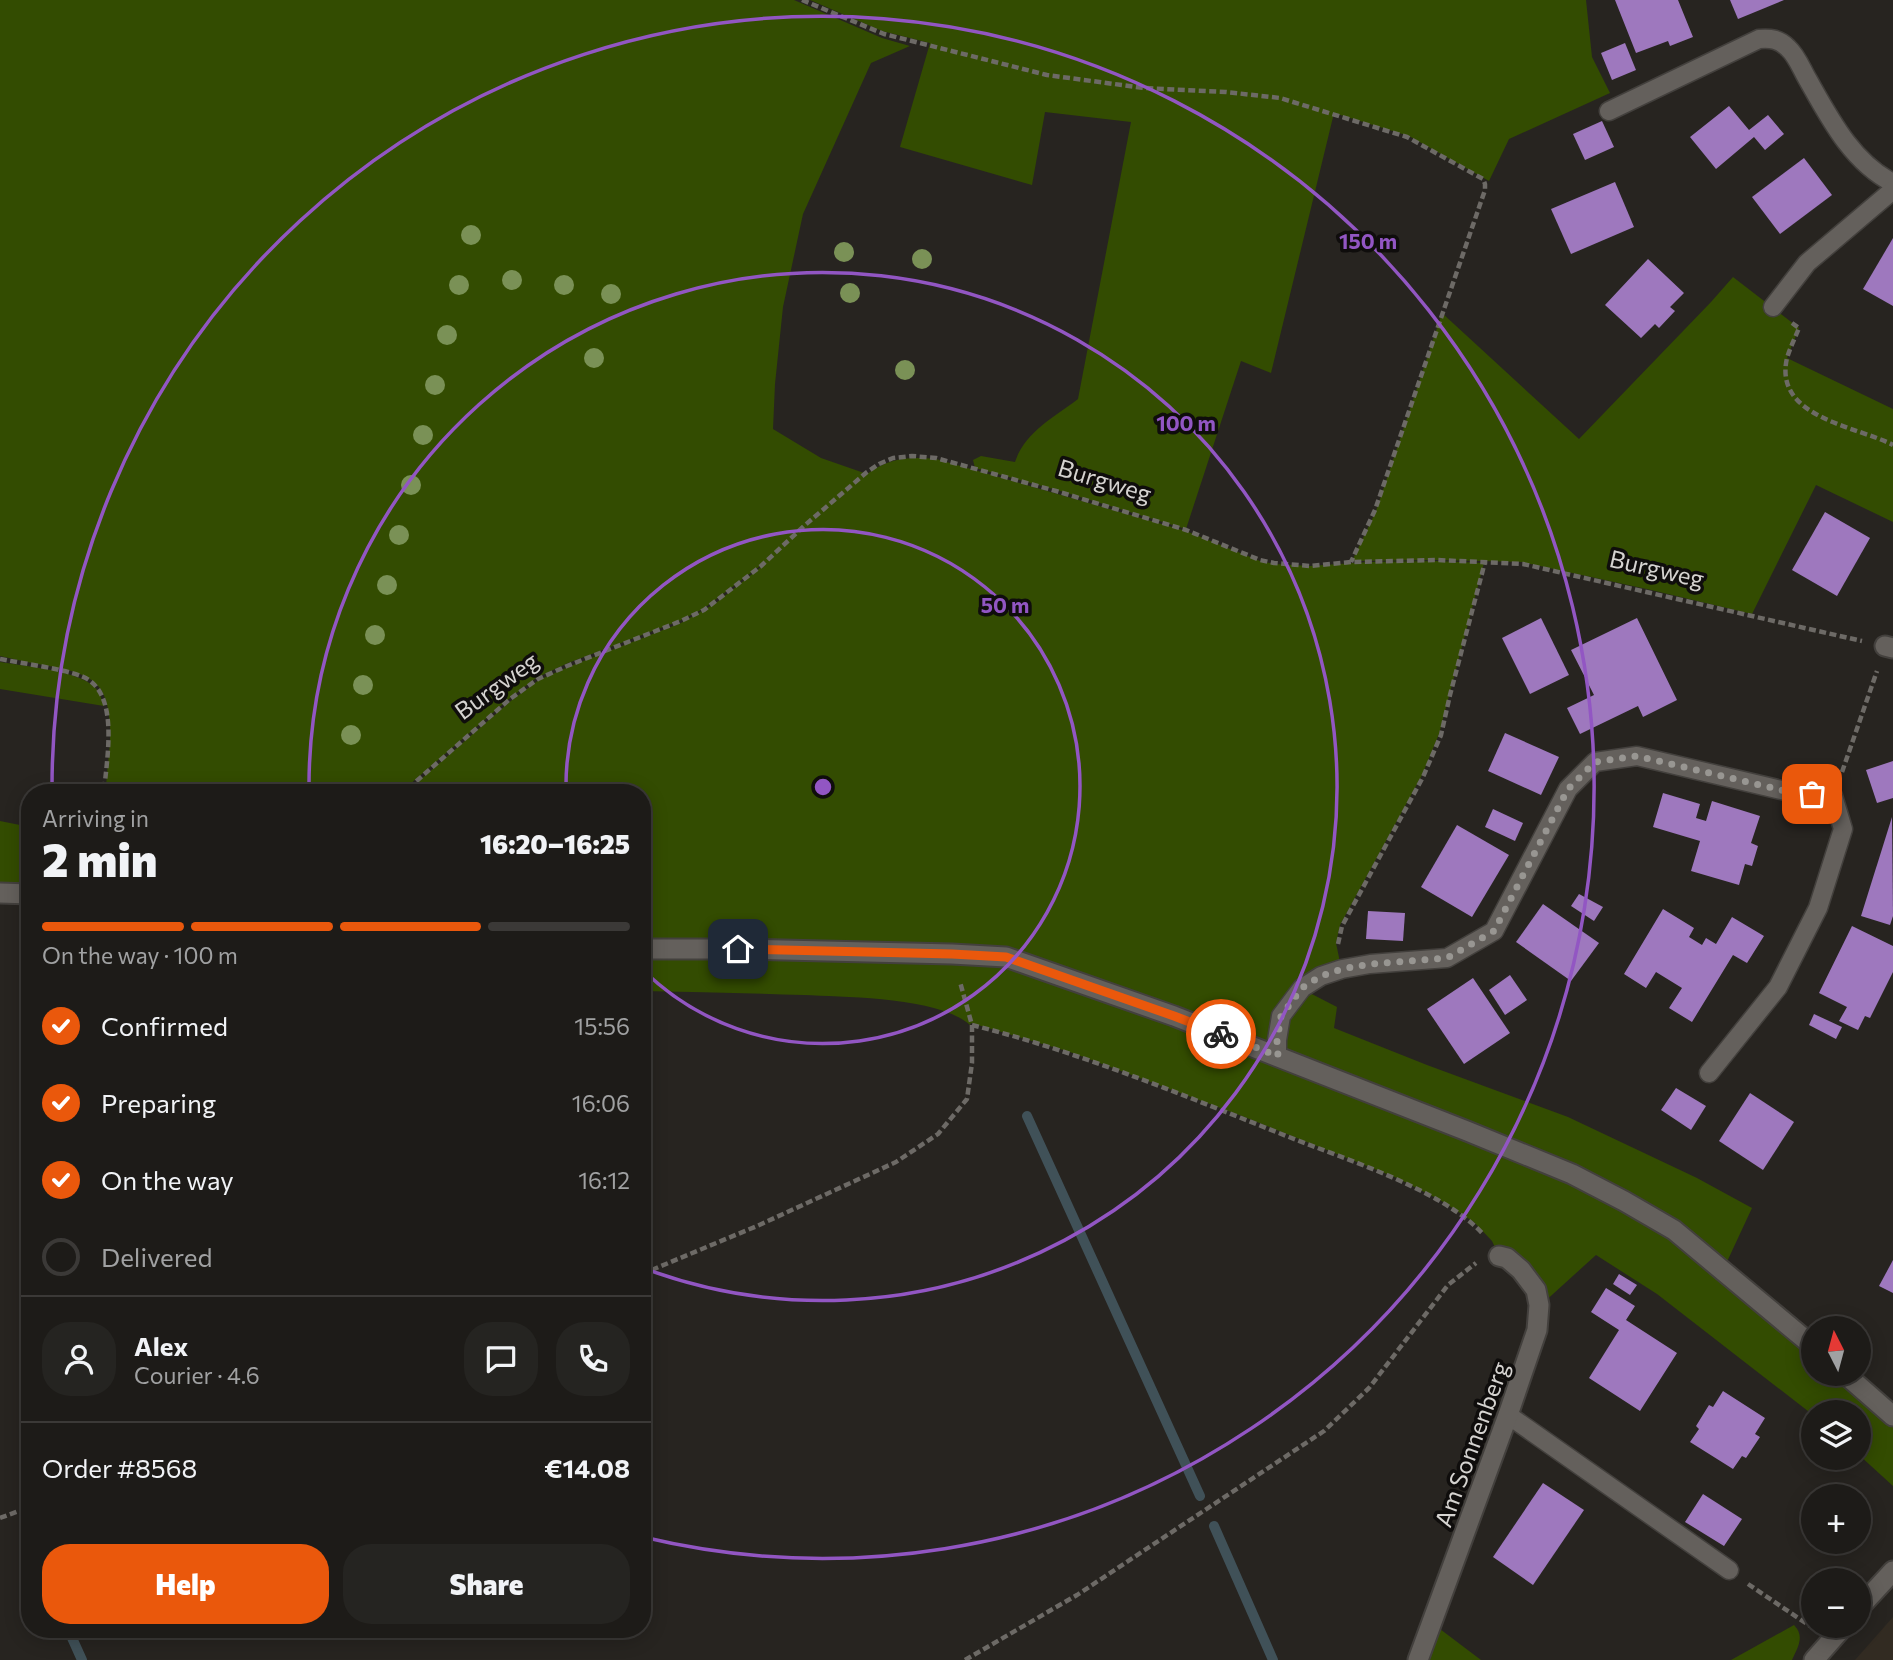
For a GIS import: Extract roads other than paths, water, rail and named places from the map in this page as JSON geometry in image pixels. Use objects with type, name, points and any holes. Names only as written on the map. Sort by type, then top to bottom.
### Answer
[{"type":"street","points":[[0,893],[21,894]]},
{"type":"street","points":[[651,949],[1006,957],[1174,1016],[1572,1174],[1674,1230],[1801,1336]]},
{"type":"street","name":"Am Sonnenberg","points":[[1418,1660],[1508,1415],[1536,1330],[1539,1305],[1536,1290],[1521,1270],[1507,1258],[1499,1256]]},
{"type":"street","points":[[1859,1386],[1893,1416]]},
{"type":"street","points":[[1871,1595],[1893,1571]]},
{"type":"street","points":[[1814,1660],[1833,1638]]},
{"type":"lane","points":[[1608,111],[1759,39],[1771,38],[1790,49],[1846,141],[1868,167],[1893,183]]},
{"type":"lane","points":[[1773,307],[1807,263],[1893,190]]},
{"type":"lane","points":[[1278,1056],[1277,1041],[1281,1016],[1302,988],[1321,976],[1370,964],[1447,958],[1494,931],[1568,789],[1595,762],[1637,756],[1790,792],[1833,796],[1843,829],[1818,908],[1778,987],[1709,1073]]},
{"type":"lane","points":[[1508,1415],[1729,1570]]},
{"type":"waterway","points":[[1027,1116],[1200,1496]]},
{"type":"waterway","points":[[1214,1526],[1273,1660]]},
{"type":"waterway","points":[[72,1638],[82,1660]]}]
